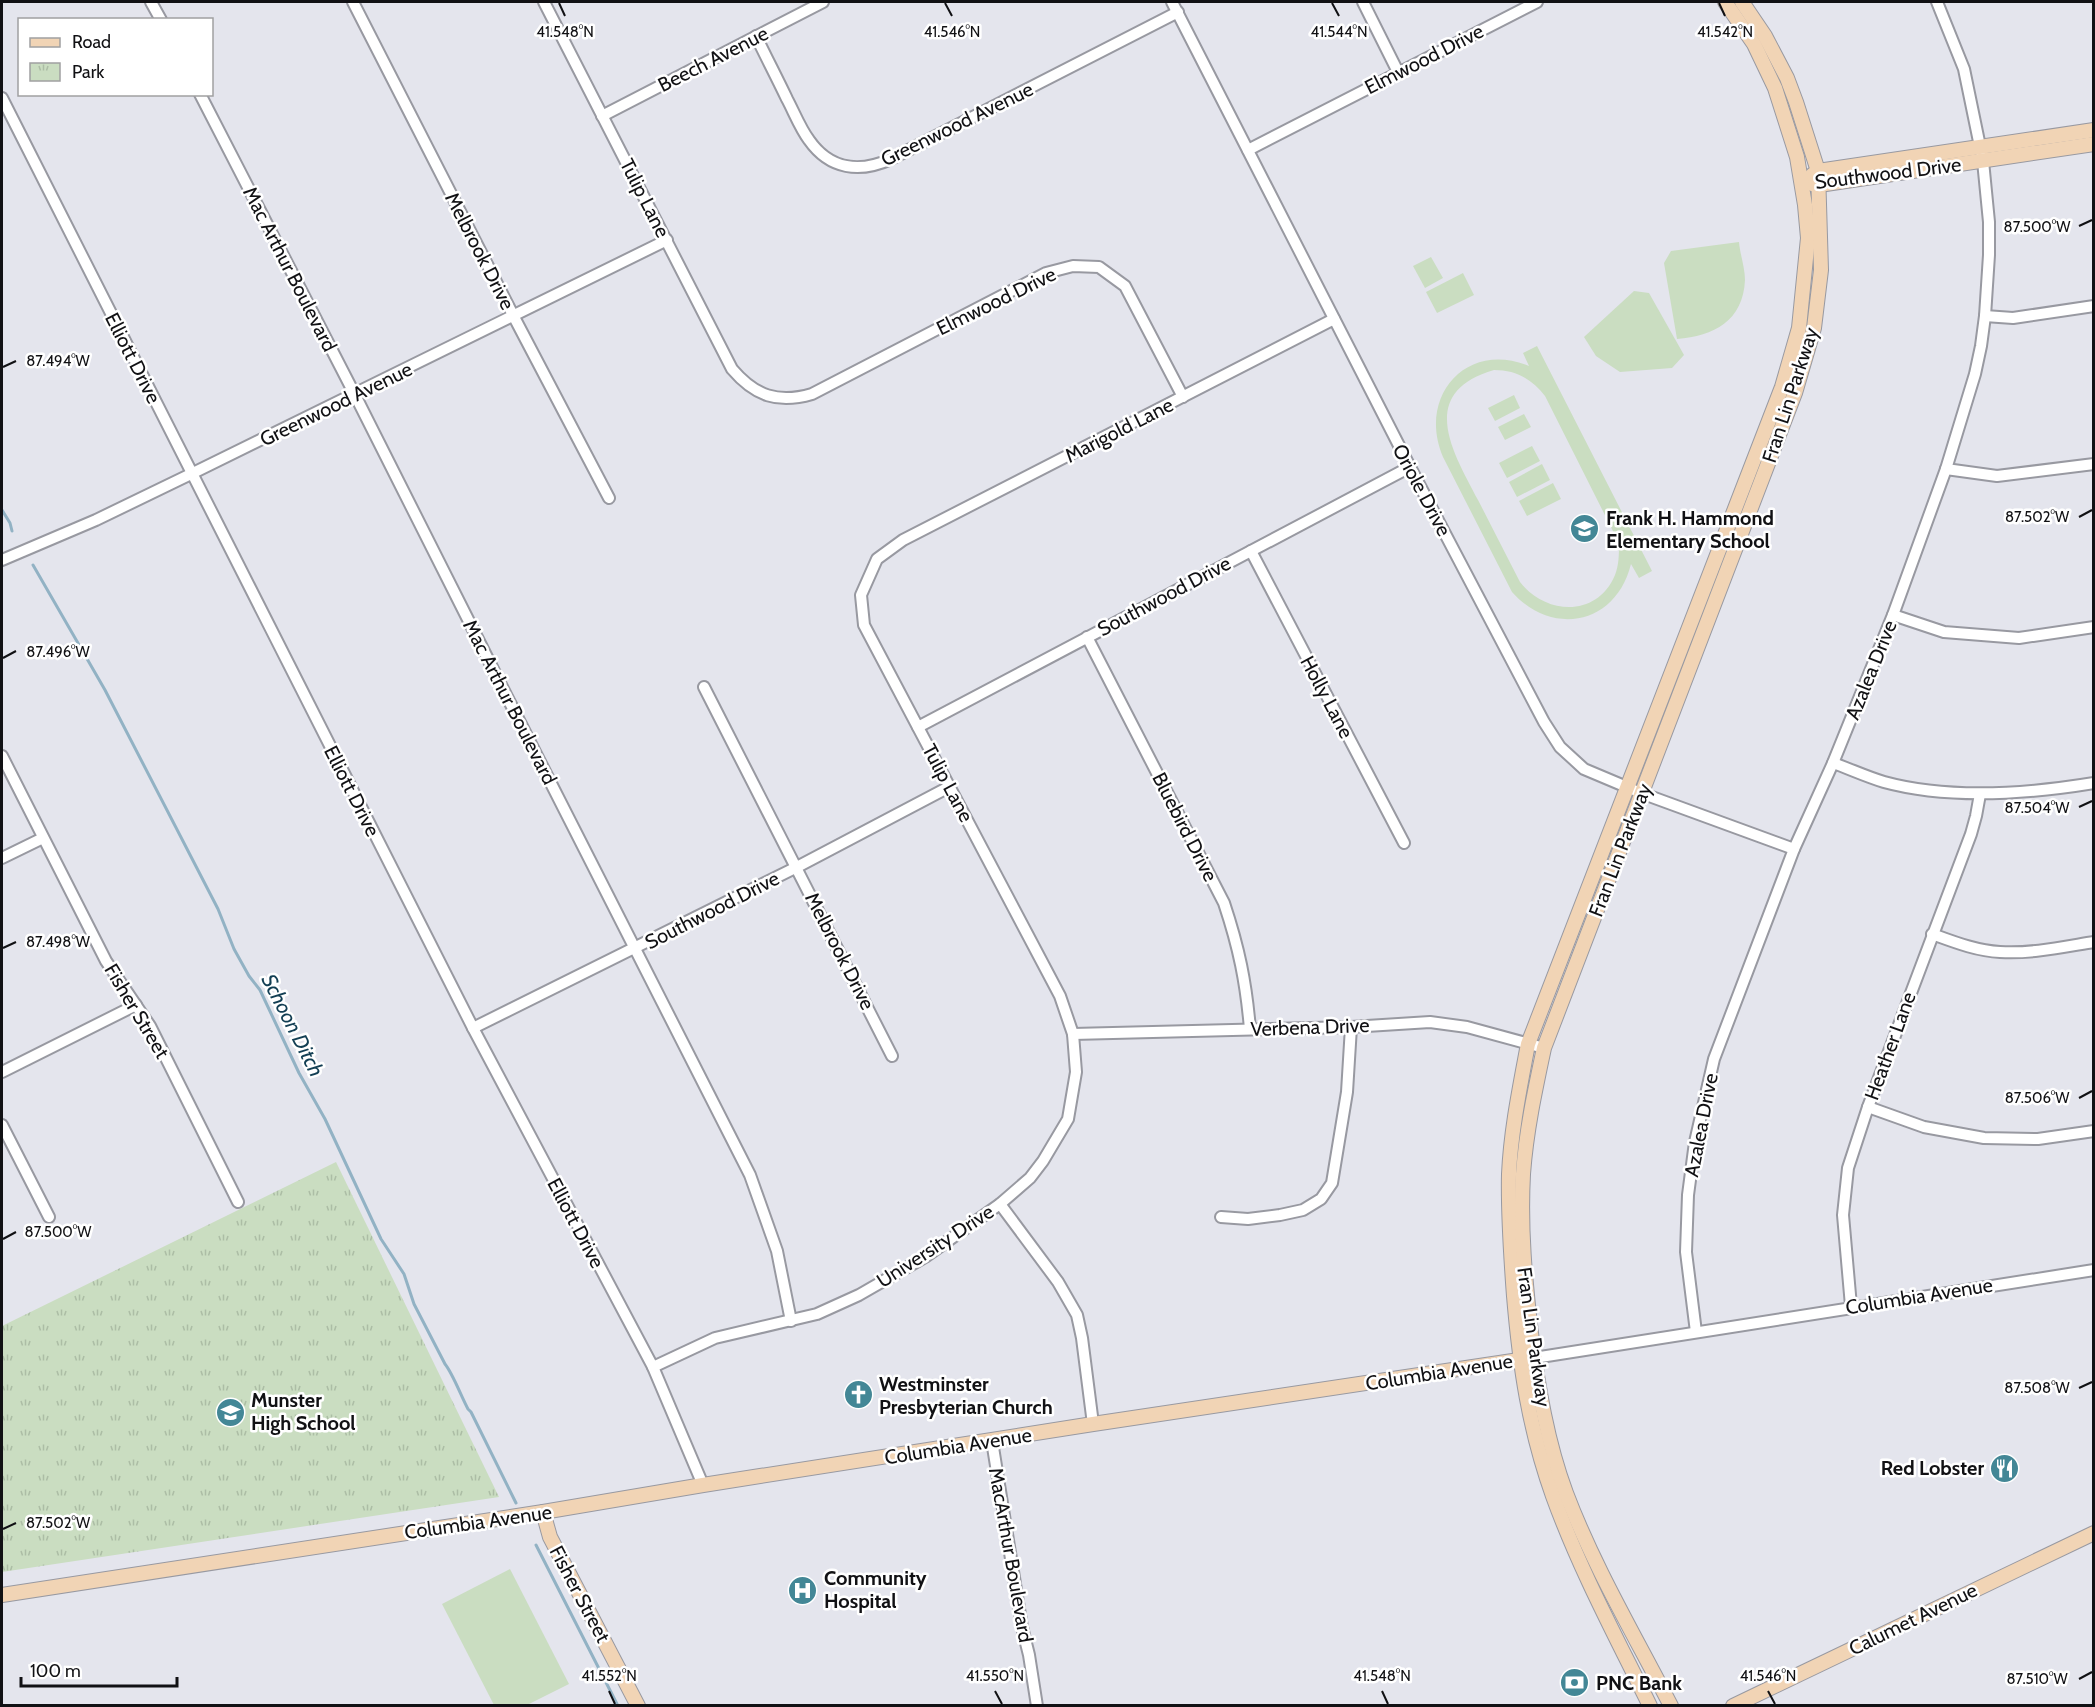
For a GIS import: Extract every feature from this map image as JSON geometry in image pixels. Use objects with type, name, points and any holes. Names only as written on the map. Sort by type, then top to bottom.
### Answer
[{"type":"street","points":[[151,2],[160,18]]},
{"type":"street","name":"Melbrook Drive","points":[[353,2],[609,498]]},
{"type":"street","name":"Tulip Lane","points":[[544,2],[732,369],[752,388]]},
{"type":"street","name":"Beech Avenue","points":[[602,116],[823,2]]},
{"type":"street","name":"Oriole Drive","points":[[1172,2],[1410,467],[1544,722],[1560,747],[1584,769],[1641,793],[1794,849]]},
{"type":"street","points":[[1363,2],[1398,72]]},
{"type":"street","name":"Elmwood Drive","points":[[1248,150],[1537,2]]},
{"type":"street","name":"Fran Lin Parkway","points":[[1650,1706],[1582,1567],[1553,1496],[1531,1424],[1520,1360],[1511,1264],[1509,1173],[1517,1104],[1528,1044],[1785,377],[1799,328],[1808,238],[1793,140],[1775,88],[1754,44],[1725,2]]},
{"type":"street","name":"Fran Lin Parkway","points":[[1671,1706],[1596,1560],[1566,1492],[1545,1420],[1534,1358],[1523,1265],[1523,1174],[1531,1108],[1544,1048],[1795,393],[1814,328],[1821,270],[1819,178],[1796,102],[1786,78],[1765,36],[1742,2]]},
{"type":"street","name":"Azalea Drive","points":[[1696,1332],[1686,1252],[1688,1195],[1695,1142],[1714,1059],[1794,849],[1833,763],[1893,615],[1946,470],[1975,374],[1985,316],[1989,222],[1981,154],[1964,69],[1937,2]]},
{"type":"street","name":"Greenwood Avenue","points":[[756,36],[809,141],[831,160],[845,166],[860,168],[891,159],[1178,12]]},
{"type":"street","name":"Mac Arthur Boulevard","points":[[201,96],[356,395],[750,1175],[777,1251],[791,1321]]},
{"type":"street","name":"Elliott Drive","points":[[2,98],[472,1028],[653,1367],[703,1485]]},
{"type":"street","name":"Southwood Drive","points":[[1981,154],[2094,130]]},
{"type":"street","name":"Southwood Drive","points":[[1801,182],[1981,154],[2094,144]]},
{"type":"street","name":"Greenwood Avenue","points":[[2,561],[96,520],[356,395],[667,240]]},
{"type":"street","name":"Elmwood Drive","points":[[752,388],[767,396],[782,399],[796,399],[812,394],[1046,273],[1081,266],[1099,267],[1125,286],[1184,397]]},
{"type":"street","points":[[1985,316],[2013,318],[2094,306]]},
{"type":"street","name":"Marigold Lane","points":[[903,540],[1334,319]]},
{"type":"street","points":[[1946,470],[1997,476],[2094,464]]},
{"type":"street","name":"Southwood Drive","points":[[918,727],[1410,467]]},
{"type":"street","name":"Tulip Lane","points":[[903,540],[877,559],[861,595],[864,625],[1060,996],[1073,1034]]},
{"type":"street","name":"Holly Lane","points":[[1251,551],[1404,843]]},
{"type":"street","points":[[1893,615],[1944,632],[2019,638],[2094,627]]},
{"type":"street","name":"Bluebird Drive","points":[[1087,637],[1224,903],[1237,940],[1245,980],[1250,1029]]},
{"type":"street","name":"Melbrook Drive","points":[[704,687],[892,1056]]},
{"type":"street","name":"Fisher Street","points":[[2,756],[106,961],[150,1026],[238,1202]]},
{"type":"street","points":[[1833,763],[1884,782],[1923,789],[1980,794],[2050,790],[2094,783]]},
{"type":"street","name":"Southwood Drive","points":[[472,1028],[797,867],[949,787]]},
{"type":"street","name":"Heather Lane","points":[[1851,1306],[1843,1215],[1848,1168],[1868,1107],[1971,834],[1980,794]]},
{"type":"street","points":[[2,858],[43,838]]},
{"type":"street","points":[[1932,934],[1968,946],[1999,952],[2027,951],[2094,942]]},
{"type":"street","points":[[2,1072],[136,1005]]},
{"type":"street","name":"Verbena Drive","points":[[1073,1034],[1351,1027],[1430,1022],[1467,1028],[1544,1048]]},
{"type":"street","points":[[1221,1217],[1248,1219],[1303,1210],[1321,1199],[1332,1183],[1347,1092],[1351,1027]]},
{"type":"street","name":"University Drive","points":[[653,1367],[715,1338],[817,1314],[887,1280],[925,1257],[1000,1204],[1030,1178],[1068,1119],[1076,1072],[1073,1034]]},
{"type":"street","points":[[1868,1107],[1924,1127],[1984,1138],[2038,1139],[2094,1131]]},
{"type":"street","points":[[2,1125],[49,1217]]},
{"type":"street","points":[[1000,1204],[1058,1282],[1077,1315],[1093,1424]]},
{"type":"street","name":"Columbia Avenue","points":[[2,1595],[2094,1270]]},
{"type":"street","name":"MacArthur Boulevard","points":[[992,1441],[1037,1706]]},
{"type":"street","name":"Fisher Street","points":[[543,1512],[550,1537],[638,1706]]},
{"type":"street","name":"Calumet Avenue","points":[[1733,1706],[2094,1533]]},
{"type":"green space","points":[[1739,242],[1745,280],[1739,306],[1724,324],[1714,330],[1677,339],[1664,263],[1671,251]]},
{"type":"green space","points":[[1431,257],[1443,278],[1425,288],[1413,266]]},
{"type":"green space","points":[[1463,273],[1474,295],[1437,313],[1426,292]]},
{"type":"green space","points":[[1634,291],[1649,293],[1684,355],[1672,368],[1620,372],[1596,356],[1584,337]]},
{"type":"green space","points":[[1537,346],[1652,571],[1639,578],[1631,564],[1623,585],[1612,600],[1597,612],[1581,618],[1563,619],[1545,615],[1528,606],[1512,592],[1443,457],[1437,435],[1437,413],[1442,395],[1453,379],[1468,367],[1486,361],[1506,360],[1529,366],[1523,353]],"holes":[[[1494,370],[1523,377],[1545,396],[1619,543],[1615,575],[1607,589],[1596,599],[1584,605],[1557,606],[1543,601],[1520,582],[1459,463],[1447,426],[1448,409],[1455,393],[1470,380]]]},
{"type":"green space","points":[[1514,395],[1520,408],[1495,421],[1488,408]]},
{"type":"green space","points":[[1524,414],[1531,427],[1505,440],[1498,427]]},
{"type":"green space","points":[[1532,446],[1540,461],[1507,478],[1499,463]]},
{"type":"green space","points":[[1542,464],[1550,480],[1517,497],[1509,482]]},
{"type":"green space","points":[[1553,483],[1561,499],[1527,516],[1519,501]]},
{"type":"green space","points":[[336,1162],[499,1497],[2,1572],[2,1326]]},
{"type":"green space","points":[[510,1569],[569,1684],[527,1705],[494,1705],[442,1604]]},
{"type":"waterway","name":"Schoon Ditch","points":[[2,510],[12,531]]},
{"type":"waterway","name":"Schoon Ditch","points":[[33,565],[105,690],[218,909],[234,949],[260,990],[299,1073],[325,1119],[381,1239],[404,1274],[414,1304],[516,1503]]},
{"type":"waterway","name":"Schoon Ditch","points":[[536,1545],[618,1706]]},
{"type":"place","name":"Frank H. Hammond Elementary School","points":[[1585,529]]},
{"type":"place","name":"Westminster Presbyterian Church","points":[[858,1395]]},
{"type":"place","name":"Munster High School","points":[[230,1412]]},
{"type":"place","name":"Red Lobster","points":[[2005,1468]]},
{"type":"place","name":"Community Hospital","points":[[803,1590]]},
{"type":"place","name":"PNC Bank","points":[[1575,1683]]}]
